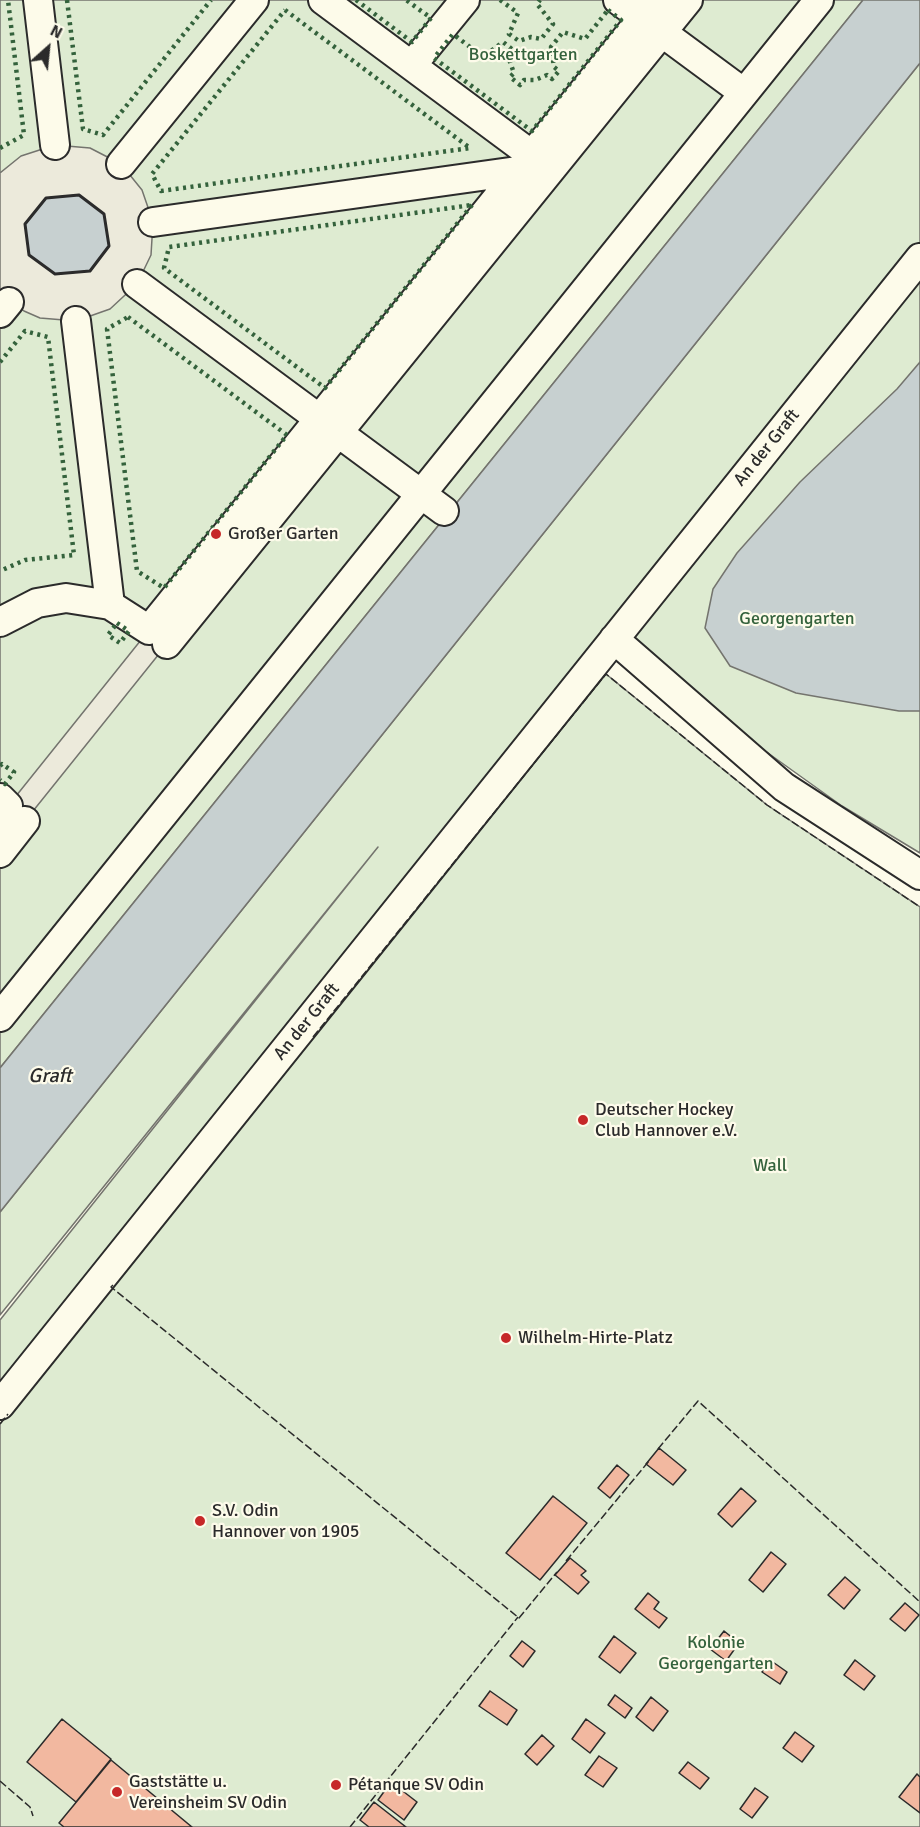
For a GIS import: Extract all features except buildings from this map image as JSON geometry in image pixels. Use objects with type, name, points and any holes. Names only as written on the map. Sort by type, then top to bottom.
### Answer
[{"type":"street","points":[[38,0],[55,145]]},
{"type":"street","points":[[121,164],[254,0]]},
{"type":"street","points":[[323,0],[412,65],[534,165]]},
{"type":"street","points":[[412,65],[465,0]]},
{"type":"street","points":[[618,0],[654,17],[744,93]]},
{"type":"street","points":[[167,644],[329,426],[534,165],[654,17],[688,0]]},
{"type":"street","points":[[0,1017],[819,0]]},
{"type":"street","points":[[153,222],[534,165]]},
{"type":"street","name":"An der Graft","points":[[0,1405],[920,258]]},
{"type":"street","points":[[137,284],[444,511]]},
{"type":"street","points":[[76,321],[110,605]]},
{"type":"street","points":[[5,611],[66,598],[110,605],[149,630],[329,426]]},
{"type":"street","points":[[614,639],[783,787],[920,875]]},
{"type":"street","points":[[0,798],[8,806],[13,819],[0,853]]},
{"type":"green space","name":"Großer Garten","points":[[0,0],[863,0],[0,1068]]},
{"type":"green space","points":[[920,63],[920,249],[0,1394],[0,1320],[378,847],[0,1315],[0,1212]]},
{"type":"green space","name":"Georgengarten","points":[[920,269],[920,853],[842,806],[747,738],[627,636]]},
{"type":"green space","points":[[606,674],[767,805],[920,907],[920,1827],[0,1827],[0,1424]]},
{"type":"shaded area","points":[[55,145],[90,148],[121,164],[142,190],[153,222],[151,255],[137,284],[110,309],[76,321],[40,318],[24,311],[0,293],[0,173],[21,156]]},
{"type":"shaded area","points":[[149,630],[167,644],[25,821],[8,806]]},
{"type":"water","name":"Graft","points":[[863,0],[920,0],[920,63],[0,1212],[0,1068]]},
{"type":"water","points":[[79,195],[104,214],[109,246],[90,271],[55,274],[29,255],[25,224],[46,198]]},
{"type":"water","points":[[920,362],[920,711],[899,711],[796,693],[730,666],[705,628],[713,589],[737,553],[800,482],[897,389]]},
{"type":"hedge","points":[[0,148],[24,135],[8,0]]},
{"type":"hedge","points":[[67,0],[83,129],[103,135],[211,0]]},
{"type":"hedge","points":[[356,0],[412,42],[431,18],[406,0]]},
{"type":"hedge","points":[[500,0],[518,13],[509,34],[519,41],[531,37],[541,39],[553,24],[537,4],[540,0]]},
{"type":"hedge","points":[[285,10],[470,148],[161,191],[152,174],[285,10]]},
{"type":"hedge","points":[[608,10],[621,20],[532,131],[434,58],[453,34],[483,57],[503,42],[513,50],[510,62],[514,73],[510,77],[520,85],[524,80],[535,80],[547,75],[552,79],[559,71],[554,67],[551,47],[563,32],[585,39],[608,10]]},
{"type":"hedge","points":[[472,205],[325,388],[164,268],[169,247],[472,205]]},
{"type":"hedge","points":[[128,317],[287,435],[164,588],[137,571],[107,329],[128,317]]},
{"type":"hedge","points":[[0,362],[25,331],[48,337],[74,555],[25,560],[0,571]]},
{"type":"hedge","points":[[117,623],[129,631],[120,643],[108,635],[117,623]]},
{"type":"hedge","points":[[0,766],[2,764],[14,772],[5,784],[0,780]]},
{"type":"fence","points":[[313,1037],[606,674],[767,805],[920,907]]},
{"type":"fence","points":[[113,1285],[111,1287],[519,1618],[557,1572]]},
{"type":"fence","points":[[658,1449],[698,1401],[920,1602]]},
{"type":"fence","points":[[0,1424],[8,1414]]},
{"type":"fence","points":[[566,1561],[649,1461]]},
{"type":"fence","points":[[350,1827],[518,1617]]},
{"type":"fence","points":[[0,1781],[30,1807],[33,1816]]},
{"type":"wall","points":[[79,195],[104,214],[109,246],[90,271],[55,274],[29,255],[25,224],[46,198],[79,195]]},
{"type":"place","name":"Großer Garten","points":[[216,534]]},
{"type":"place","name":"Deutscher Hockey Club Hannover e.V.","points":[[583,1120]]},
{"type":"place","name":"Wilhelm-Hirte-Platz","points":[[506,1338]]},
{"type":"place","name":"S.V. Odin Hannover von 1905","points":[[200,1521]]},
{"type":"place","name":"Pétanque SV Odin","points":[[336,1785]]},
{"type":"place","name":"Gaststätte u. Vereinsheim SV Odin","points":[[117,1792]]},
{"type":"park label","name":"Boskettgarten","points":[[523,55]]},
{"type":"park label","name":"Wall","points":[[770,1166]]},
{"type":"park label","name":"Kolonie Georgengarten","points":[[716,1653]]}]
